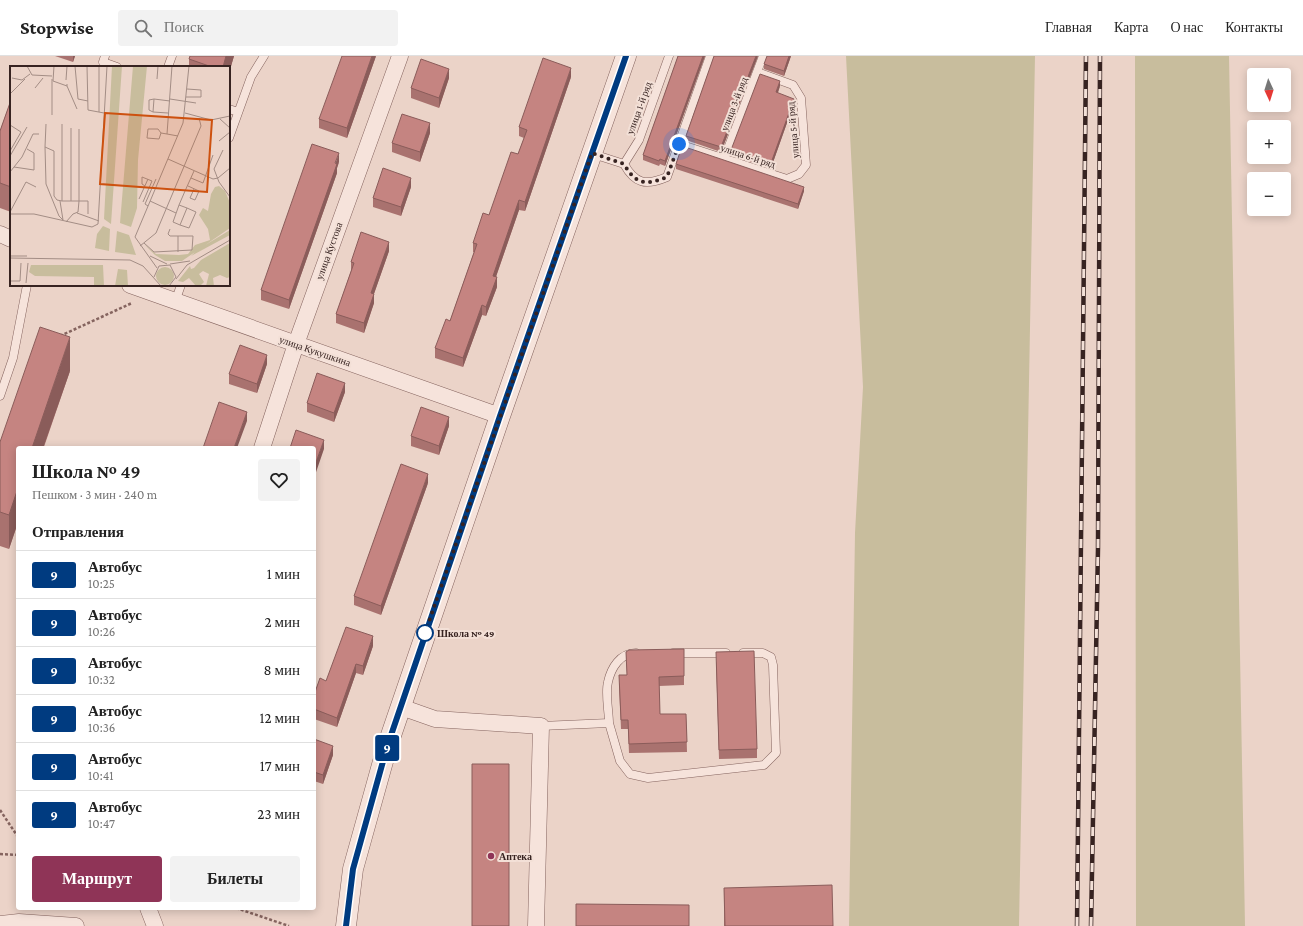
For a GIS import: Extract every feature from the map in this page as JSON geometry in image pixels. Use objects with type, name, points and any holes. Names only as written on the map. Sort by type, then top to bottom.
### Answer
[{"type":"street","name":"улица Кустова","points":[[263,446],[296,344],[400,56]]},
{"type":"street","points":[[346,926],[353,869],[387,747],[500,416],[626,56]]},
{"type":"street","points":[[0,234],[10,239]]},
{"type":"street","name":"улица Кукушкина","points":[[133,286],[500,416]]},
{"type":"street","points":[[401,707],[435,719],[541,726],[536,926]]},
{"type":"street","points":[[149,910],[155,926]]},
{"type":"street","points":[[0,924],[19,922],[76,926]]},
{"type":"lane","points":[[105,56],[103,62],[113,66]]},
{"type":"lane","points":[[168,66],[172,56]]},
{"type":"lane","points":[[230,135],[251,77],[264,56]]},
{"type":"lane","name":"улица 1-й ряд","points":[[624,164],[639,140],[668,56]]},
{"type":"lane","points":[[592,153],[624,164],[631,177],[642,182],[655,182],[667,177],[710,56]]},
{"type":"lane","name":"улица 3-й ряд","points":[[724,159],[763,56]]},
{"type":"lane","name":"улица 5-й ряд","points":[[757,72],[793,85],[800,98],[806,165]]},
{"type":"lane","points":[[230,108],[238,112]]},
{"type":"lane","name":"улица 6-й ряд","points":[[679,144],[787,179],[799,174],[806,165]]},
{"type":"lane","points":[[0,396],[13,358],[27,286]]},
{"type":"lane","points":[[175,302],[181,286]]},
{"type":"lane","points":[[645,653],[629,653],[619,658],[608,682],[609,723],[620,761],[630,774],[648,778],[764,765],[776,753],[773,665],[771,657],[763,653],[660,653]]},
{"type":"lane","points":[[541,726],[609,723]]},
{"type":"path","points":[[55,339],[152,293]]},
{"type":"path","points":[[0,810],[16,834]]},
{"type":"path","points":[[0,854],[16,855]]},
{"type":"path","points":[[242,910],[288,926]]},
{"type":"shaded area","points":[[846,56],[1035,56],[1019,926],[849,926],[855,533],[863,387]]},
{"type":"shaded area","points":[[1135,56],[1229,56],[1245,926],[1136,926]]},
{"type":"building","points":[[190,56],[226,56],[223,66],[209,66],[189,59]]},
{"type":"building","points":[[342,56],[372,56],[347,128],[319,119]]},
{"type":"building","points":[[678,56],[703,56],[665,161],[660,159],[659,161],[643,155]]},
{"type":"building","points":[[714,56],[756,56],[721,147],[686,136]]},
{"type":"building","points":[[767,56],[789,56],[784,71],[764,64]]},
{"type":"building","points":[[543,58],[571,68],[525,202],[519,200],[493,276],[497,277],[486,307],[482,305],[463,358],[435,348],[446,319],[450,321],[477,244],[473,243],[483,213],[489,215],[511,152],[518,154],[527,130],[519,127]]},
{"type":"building","points":[[421,59],[449,69],[439,98],[411,88]]},
{"type":"building","points":[[760,74],[780,81],[776,92],[794,99],[771,163],[731,150]]},
{"type":"building","points":[[10,103],[10,187],[0,183],[0,131]]},
{"type":"building","points":[[402,114],[430,123],[420,152],[392,143]]},
{"type":"building","points":[[312,144],[339,153],[335,163],[337,164],[289,300],[261,290]]},
{"type":"building","points":[[682,146],[804,187],[798,204],[676,164]]},
{"type":"building","points":[[383,168],[411,178],[401,207],[373,198]]},
{"type":"building","points":[[361,232],[389,242],[371,293],[374,294],[364,323],[336,314],[354,263],[351,262]]},
{"type":"building","points":[[40,327],[70,337],[33,446],[16,446],[16,494],[9,515],[0,512],[0,442]]},
{"type":"building","points":[[240,345],[267,355],[257,384],[229,374]]},
{"type":"building","points":[[317,373],[345,383],[334,413],[307,403]]},
{"type":"building","points":[[219,402],[247,412],[235,446],[204,446]]},
{"type":"building","points":[[421,407],[449,417],[439,446],[411,436]]},
{"type":"building","points":[[296,430],[324,440],[316,462],[316,446],[291,446]]},
{"type":"building","points":[[401,464],[428,474],[381,606],[354,596]]},
{"type":"building","points":[[346,627],[373,636],[363,666],[356,664],[337,718],[316,710],[316,689],[320,678],[326,681]]},
{"type":"building","points":[[684,649],[684,676],[659,677],[660,714],[686,714],[687,742],[629,744],[628,720],[621,720],[619,675],[627,675],[626,652],[629,650]]},
{"type":"building","points":[[754,651],[757,749],[719,750],[716,652]]},
{"type":"building","points":[[316,740],[333,746],[323,775],[316,773]]},
{"type":"building","name":"Аптека","points":[[472,764],[509,764],[509,926],[472,926]]},
{"type":"building","points":[[832,885],[833,926],[725,926],[724,888]]},
{"type":"building","points":[[576,904],[689,905],[689,926],[576,926]]},
{"type":"railway","points":[[1077,926],[1086,56]]},
{"type":"railway","points":[[1091,926],[1098,548],[1100,56]]},
{"type":"bus line","name":"9","points":[[346,926],[353,869],[387,747],[500,416],[626,56]]},
{"type":"place","name":"Школа № 49","points":[[425,633]]},
{"type":"place","name":"Аптека","points":[[491,856]]},
{"type":"route","points":[[425,633],[592,153],[624,164],[631,177],[642,182],[655,182],[667,177],[679,144]]}]
